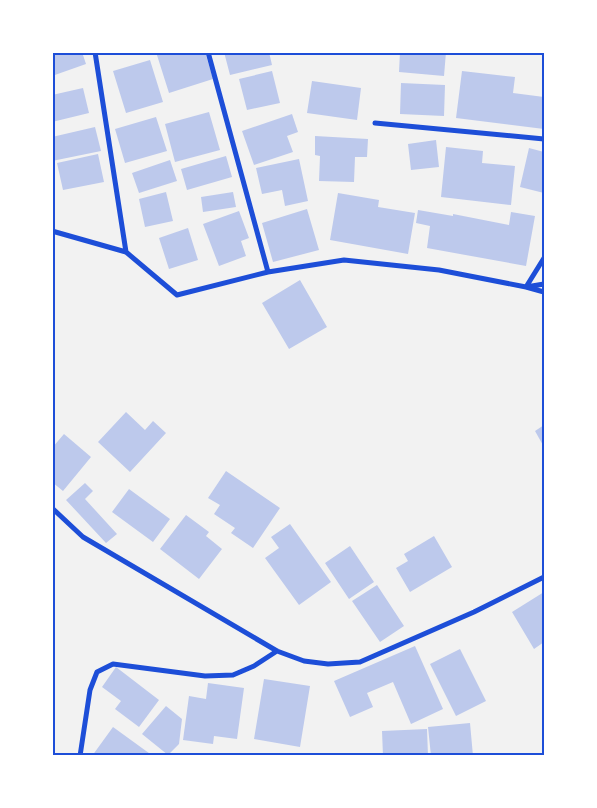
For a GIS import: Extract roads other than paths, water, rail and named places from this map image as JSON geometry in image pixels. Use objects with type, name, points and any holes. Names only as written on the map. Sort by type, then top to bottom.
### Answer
[{"type":"street","points":[[95,52],[126,252]]},
{"type":"street","points":[[208,52],[268,272]]},
{"type":"street","points":[[375,122],[544,139]]},
{"type":"street","points":[[52,231],[126,252],[177,296],[268,272],[344,260],[439,270],[544,292]]},
{"type":"street","points":[[526,288],[544,258]]},
{"type":"street","points":[[526,288],[544,284]]},
{"type":"street","points":[[52,508],[83,537],[277,651],[304,661],[328,664],[360,662],[474,612],[544,577]]},
{"type":"street","points":[[80,756],[90,690],[97,672],[113,664],[206,676],[233,675],[254,666],[277,651]]}]
